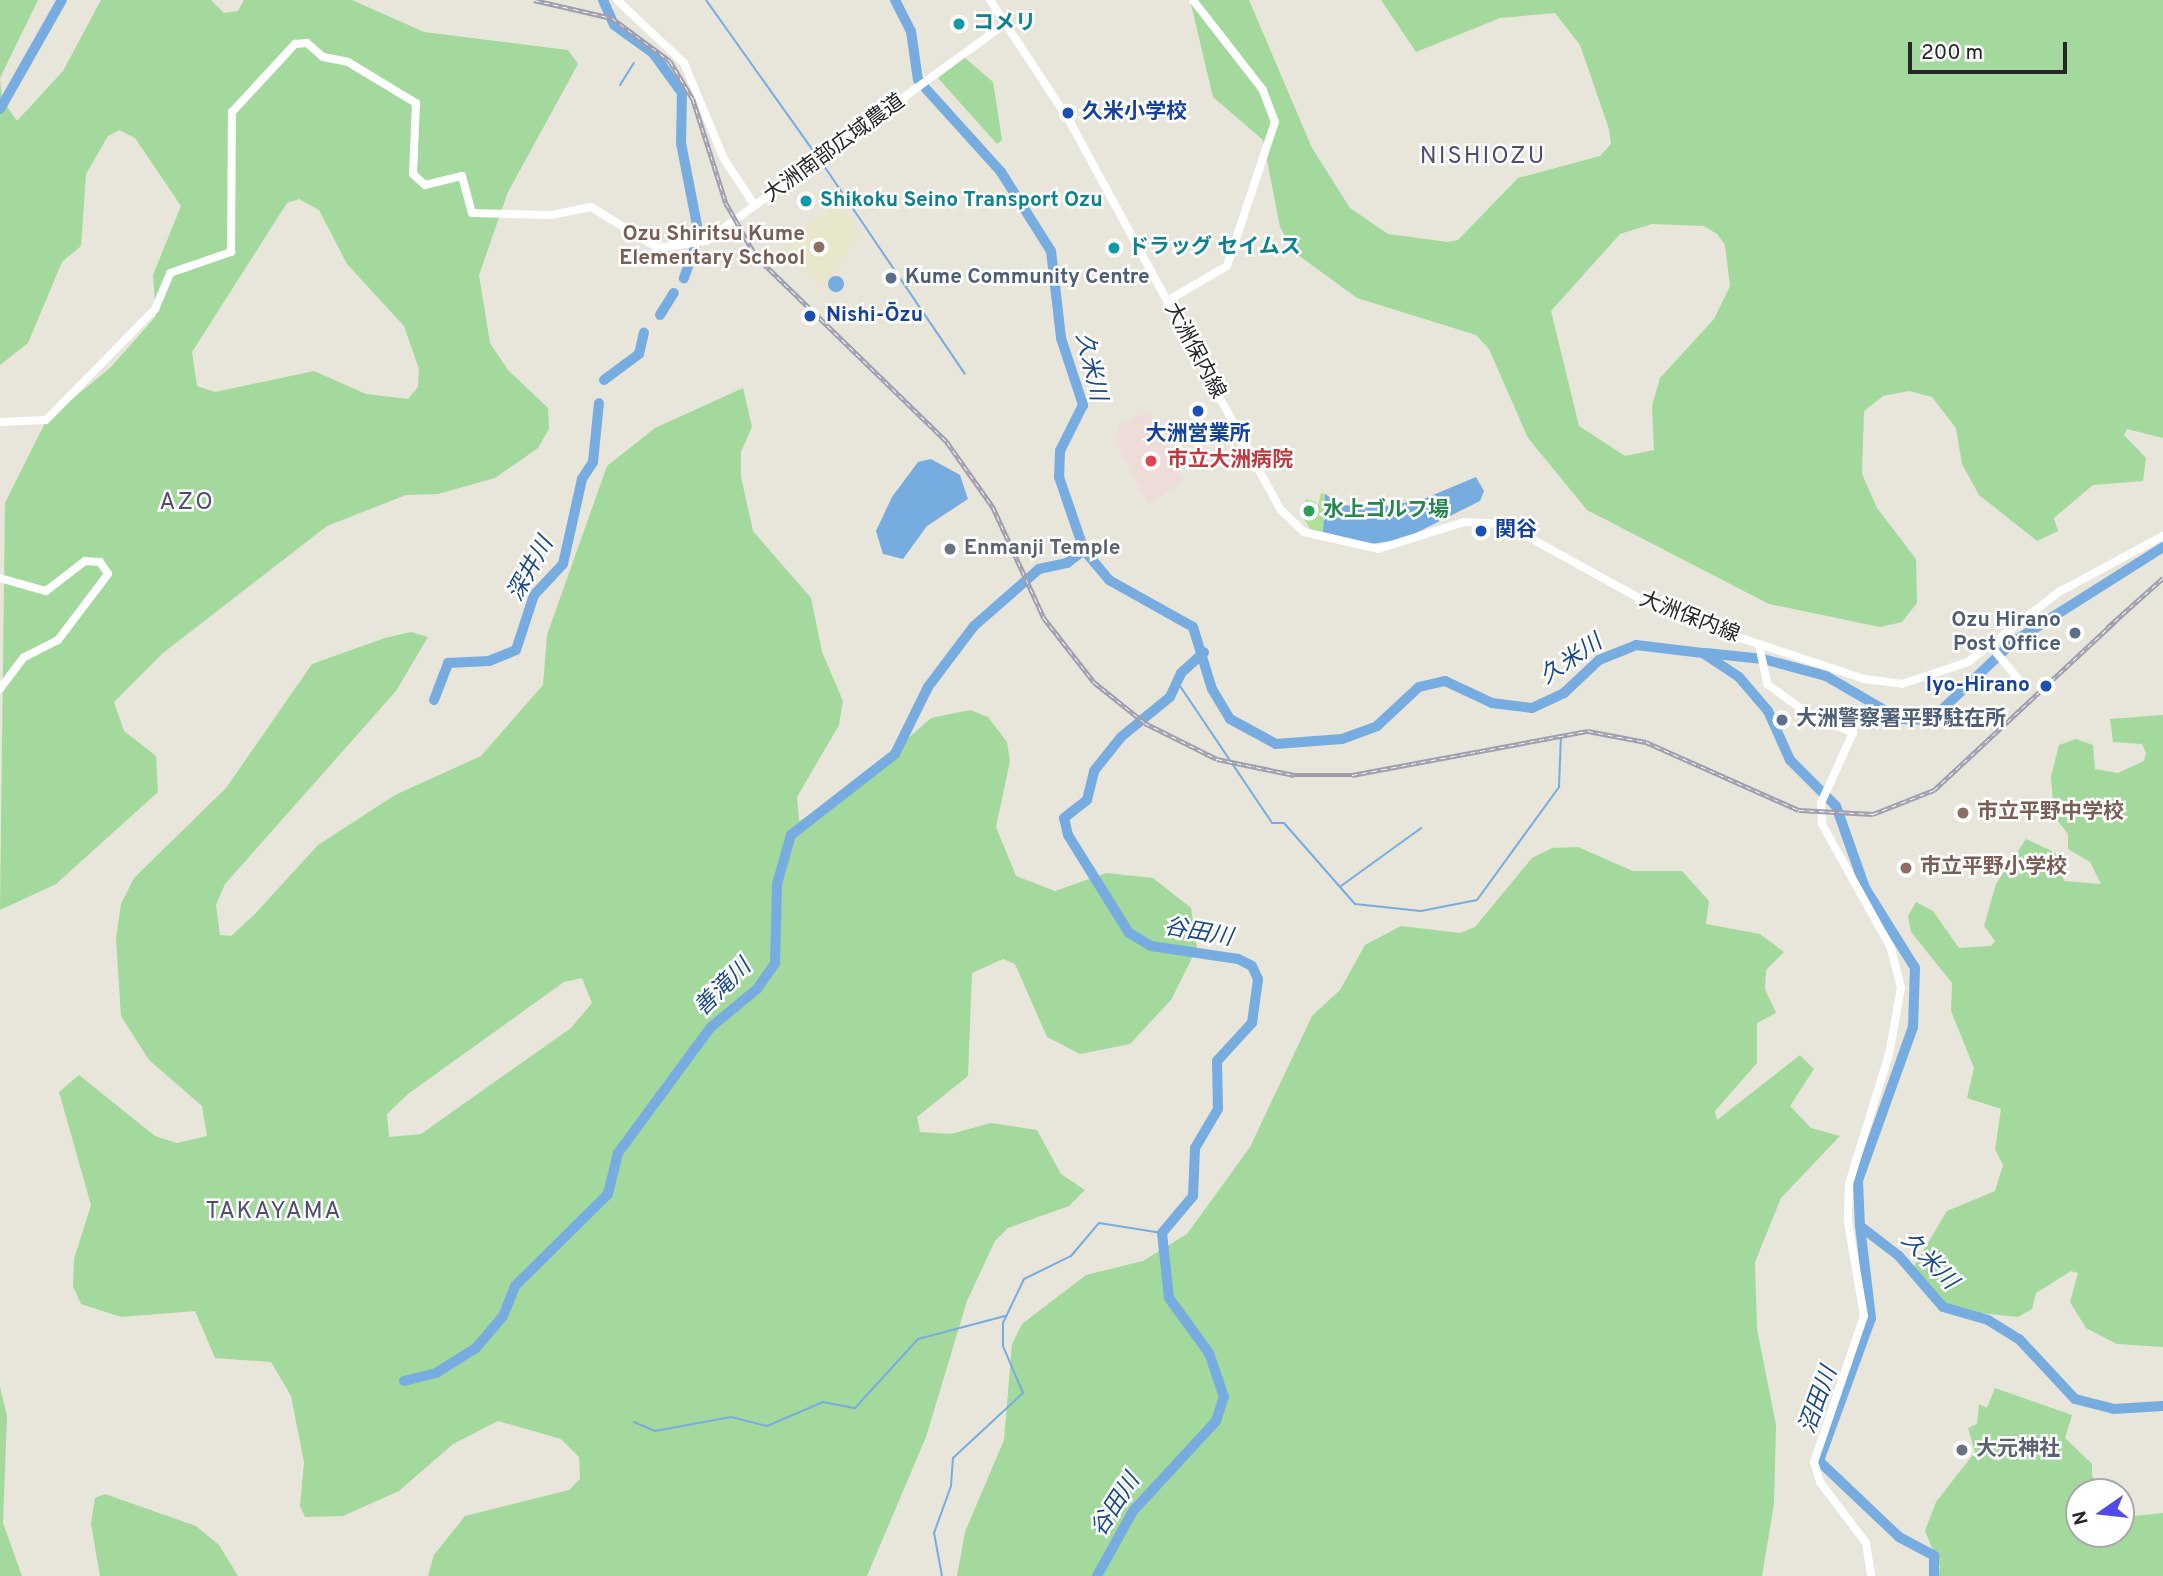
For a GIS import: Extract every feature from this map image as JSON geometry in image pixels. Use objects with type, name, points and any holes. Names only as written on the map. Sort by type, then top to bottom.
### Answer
[{"type":"street","points":[[617,0],[695,79],[724,159],[755,206]]},
{"type":"street","name":"大洲保内線","points":[[990,0],[1058,100],[1281,510],[1304,532],[1378,549],[1464,522],[1505,524],[1647,605],[1759,648],[1760,664],[1767,684],[1782,697],[1853,733],[1821,803],[1823,828],[1891,948],[1901,988],[1889,1054],[1849,1184],[1849,1230],[1864,1316],[1814,1462],[1819,1482],[1866,1543],[1871,1576]]},
{"type":"street","points":[[1167,300],[1227,266],[1275,122],[1267,96],[1193,0]]},
{"type":"street","name":"大洲南部広域農道","points":[[0,422],[38,422],[57,412],[155,309],[170,273],[231,252],[232,112],[299,43],[348,62],[416,103],[413,174],[425,185],[462,176],[472,213],[551,215],[591,207],[652,247],[697,245],[890,110],[1006,23]]},
{"type":"street","points":[[1759,648],[1864,679],[1902,684],[1948,673],[1992,647],[2059,592],[2163,536]]},
{"type":"street","points":[[0,578],[46,591],[85,561],[100,562],[108,573],[58,640],[24,657],[0,689]]},
{"type":"street","points":[[1992,647],[2023,685]]},
{"type":"shaded area","name":"Ozu Shiritsu Kume Elementary School","points":[[840,202],[860,236],[823,288],[781,251],[799,230]]},
{"type":"shaded area","name":"市立大洲病院","points":[[1148,412],[1184,481],[1148,504],[1116,442],[1118,426]]},
{"type":"green space","points":[[0,0],[38,0],[0,78]]},
{"type":"green space","points":[[101,0],[211,0],[224,13],[238,11],[244,0],[352,0],[424,32],[568,50],[578,64],[508,192],[479,275],[490,343],[508,370],[548,408],[549,429],[538,448],[495,478],[438,494],[406,495],[327,526],[163,653],[114,702],[124,731],[156,756],[158,792],[56,884],[0,910],[5,503],[46,421],[111,367],[156,316],[153,275],[181,206],[135,138],[119,130],[108,136],[86,174],[81,246],[62,262],[28,343],[0,365],[0,78],[2,99],[17,121],[63,71]],"holes":[[[299,199],[319,210],[347,264],[404,326],[419,369],[418,387],[408,399],[366,394],[314,371],[215,392],[197,386],[192,352],[287,203]]]},
{"type":"green space","points":[[1190,0],[1249,0],[1312,148],[1350,208],[1388,234],[1448,242],[1458,240],[1518,178],[1600,156],[1611,144],[1609,129],[1580,45],[1555,13],[1500,18],[1416,52],[1381,0],[2163,0],[2163,438],[2127,429],[2124,435],[2146,458],[2143,481],[2093,485],[2054,518],[2058,531],[2037,541],[1979,495],[1962,464],[1956,428],[1932,397],[1909,391],[1883,396],[1864,411],[1862,474],[1877,508],[1916,559],[1917,603],[1902,622],[1880,627],[1769,604],[1587,510],[1528,438],[1489,349],[1476,335],[1357,298],[1294,252],[1280,227],[1263,140],[1213,97]],"holes":[[[1652,224],[1704,226],[1717,234],[1725,245],[1730,286],[1714,319],[1660,378],[1652,406],[1654,450],[1625,456],[1579,426],[1551,311],[1620,234]]]},
{"type":"green space","points":[[964,57],[993,82],[1002,140],[997,144],[938,78]]},
{"type":"green space","points":[[743,388],[752,427],[741,452],[741,477],[753,531],[811,598],[822,652],[843,701],[839,725],[797,797],[799,821],[838,800],[931,718],[970,710],[988,717],[1007,742],[1010,761],[996,827],[1016,876],[1055,891],[1106,873],[1153,878],[1191,908],[1197,948],[1171,1000],[1130,1044],[1080,1054],[1047,1037],[1015,964],[1003,959],[972,973],[968,1076],[917,1117],[920,1132],[951,1134],[991,1123],[1037,1130],[1061,1174],[1085,1190],[1069,1206],[1008,1228],[995,1241],[967,1301],[926,1437],[867,1576],[428,1576],[434,1555],[465,1516],[569,1490],[580,1479],[579,1457],[561,1439],[498,1421],[453,1444],[399,1491],[343,1516],[305,1517],[300,1506],[304,1462],[291,1396],[271,1362],[215,1358],[195,1311],[121,1317],[81,1304],[73,1286],[74,1259],[91,1205],[59,1092],[79,1075],[155,1136],[177,1143],[207,1136],[202,1106],[149,1060],[121,1016],[116,939],[121,904],[134,878],[226,788],[312,664],[385,638],[411,632],[428,637],[396,691],[225,884],[216,905],[220,935],[231,936],[253,916],[318,845],[395,795],[481,756],[543,685],[547,635],[607,466],[655,428]],"holes":[[[582,978],[592,1003],[571,1028],[421,1134],[389,1137],[387,1114],[408,1094],[564,982]]]},
{"type":"green space","name":"水上ゴルフ場","points":[[1321,493],[1325,494],[1323,536],[1313,533],[1302,516],[1306,499],[1316,502],[1315,519]]},
{"type":"green space","points":[[2163,715],[2163,1347],[2117,1344],[2086,1328],[2070,1302],[2078,1273],[2071,1271],[2036,1293],[2032,1309],[2018,1317],[1960,1311],[1935,1297],[1913,1268],[1947,1211],[1995,1191],[2003,1165],[1995,1149],[2001,1109],[1967,1098],[1974,1068],[1951,1011],[1952,983],[1911,932],[1908,916],[1916,902],[1933,911],[1959,948],[1991,946],[1995,941],[1984,926],[1996,884],[2026,839],[2056,853],[2064,881],[2101,884],[2090,862],[2068,849],[2068,834],[2054,816],[2051,777],[2059,745],[2076,739],[2093,745],[2095,769],[2118,773],[2144,761],[2146,753],[2142,744],[2113,742],[2110,719]]},
{"type":"green space","points":[[1578,847],[1633,871],[1682,871],[1709,901],[1706,924],[1760,934],[1784,952],[1766,970],[1765,989],[1776,1013],[1757,1023],[1757,1063],[1715,1111],[1717,1120],[1800,1055],[1814,1069],[1790,1106],[1811,1128],[1840,1136],[1781,1198],[1755,1262],[1757,1329],[1776,1425],[1774,1504],[1762,1576],[957,1576],[965,1532],[1004,1440],[1012,1344],[1022,1324],[1086,1275],[1143,1261],[1187,1234],[1250,1147],[1312,1016],[1340,990],[1365,945],[1401,926],[1460,933],[1475,927],[1532,858],[1552,848]]},
{"type":"green space","points":[[0,1387],[7,1416],[3,1523],[22,1576],[0,1576]]},
{"type":"green space","points":[[1995,1388],[2072,1415],[2065,1438],[2092,1464],[2094,1478],[2065,1478],[2065,1548],[2135,1548],[2135,1516],[2163,1513],[2163,1576],[1938,1576],[1940,1567],[1925,1531],[1936,1502],[1975,1452],[1968,1428],[1977,1424],[1979,1404],[1987,1408]]},
{"type":"green space","points":[[105,1494],[196,1526],[219,1545],[238,1576],[100,1576],[91,1524],[95,1498]]},
{"type":"water","points":[[836,276],[844,284],[836,292],[828,284]]},
{"type":"water","points":[[931,459],[960,475],[968,499],[927,526],[903,559],[883,554],[876,531],[892,497],[918,462]]},
{"type":"water","points":[[1476,477],[1484,491],[1480,501],[1404,539],[1371,544],[1323,532],[1325,494],[1343,505],[1375,508],[1421,500]]},
{"type":"waterway","points":[[0,109],[62,0]]},
{"type":"waterway","name":"深井川","points":[[603,0],[614,25],[653,53],[682,93],[681,143],[699,236],[684,278]]},
{"type":"waterway","points":[[706,0],[817,156]]},
{"type":"waterway","name":"久米川","points":[[895,0],[911,31],[918,80],[1001,172],[1051,251],[1061,338],[1083,405],[1060,451],[1059,477],[1084,550],[1109,580],[1193,627],[1212,689],[1230,719],[1276,744],[1342,739],[1377,726],[1419,687],[1445,681],[1492,703],[1532,708],[1564,693],[1599,660],[1636,645],[1703,653],[1739,677],[1768,711],[1790,760],[1836,806],[1865,888],[1915,968],[1913,1027],[1858,1181],[1860,1226],[1899,1256],[1943,1307],[1988,1320],[2019,1339],[2075,1399],[2114,1409],[2163,1406]]},
{"type":"waterway","points":[[620,85],[634,63]]},
{"type":"waterway","points":[[820,160],[965,374]]},
{"type":"waterway","name":"深井川","points":[[660,315],[674,293]]},
{"type":"waterway","name":"深井川","points":[[604,380],[639,354],[644,333]]},
{"type":"waterway","name":"深井川","points":[[434,700],[448,663],[489,661],[516,650],[534,595],[563,564],[582,479],[593,462],[599,403]]},
{"type":"waterway","points":[[1706,653],[1763,659],[1826,676],[1900,719],[1931,720],[2013,642],[2163,547]]},
{"type":"waterway","name":"善滝川","points":[[404,1381],[436,1373],[476,1348],[503,1316],[515,1286],[608,1194],[618,1153],[711,1027],[757,989],[775,963],[777,884],[791,835],[895,754],[928,687],[974,626],[1039,569],[1067,563],[1084,550]]},
{"type":"waterway","name":"谷田川","points":[[1097,1576],[1133,1511],[1216,1421],[1224,1397],[1209,1353],[1169,1298],[1162,1233],[1193,1196],[1195,1148],[1218,1109],[1217,1061],[1252,1023],[1258,979],[1252,966],[1238,959],[1151,946],[1129,933],[1068,835],[1064,818],[1087,800],[1094,771],[1121,737],[1170,697],[1181,673],[1204,652]]},
{"type":"waterway","points":[[1178,683],[1272,823],[1284,823],[1355,904],[1421,911],[1477,900],[1559,787],[1561,735]]},
{"type":"waterway","points":[[1341,886],[1421,828]]},
{"type":"waterway","points":[[942,1576],[934,1533],[951,1486],[953,1458],[1023,1393],[1003,1346],[1003,1323],[1024,1279],[1071,1256],[1099,1223],[1162,1233]]},
{"type":"waterway","name":"沼田川","points":[[1860,1226],[1871,1318],[1819,1461],[1899,1537],[1934,1556],[1934,1576]]},
{"type":"waterway","points":[[634,1422],[655,1431],[731,1417],[767,1426],[823,1402],[855,1408],[918,1339],[1005,1316]]},
{"type":"railway","points":[[534,0],[612,18],[670,61],[693,99],[726,203],[756,256],[947,442],[993,507],[1044,618],[1094,682],[1145,723],[1217,759],[1294,775],[1352,775],[1588,731],[1646,742],[1799,810],[1873,814],[1934,790],[2115,621]]},
{"type":"railway","points":[[2107,628],[2163,578]]},
{"type":"place","name":"コメリ","points":[[959,24]]},
{"type":"place","name":"久米小学校","points":[[1068,113]]},
{"type":"place","name":"Shikoku Seino Transport Ozu","points":[[806,201]]},
{"type":"place","name":"Ozu Shiritsu Kume Elementary School","points":[[819,247]]},
{"type":"place","name":"ドラッグ セイムス","points":[[1114,248]]},
{"type":"place","name":"Kume Community Centre","points":[[891,278]]},
{"type":"place","name":"Nishi-Ōzu","points":[[810,316]]},
{"type":"place","name":"大洲営業所","points":[[1198,411]]},
{"type":"place","name":"市立大洲病院","points":[[1151,461]]},
{"type":"place","name":"水上ゴルフ場","points":[[1309,511]]},
{"type":"place","name":"関谷","points":[[1481,531]]},
{"type":"place","name":"Enmanji Temple","points":[[950,549]]},
{"type":"place","name":"Ozu Hirano Post Office","points":[[2075,633]]},
{"type":"place","name":"Iyo-Hirano","points":[[2046,686]]},
{"type":"place","name":"大洲警察署平野駐在所","points":[[1782,720]]},
{"type":"place","name":"市立平野中学校","points":[[1963,813]]},
{"type":"place","name":"市立平野小学校","points":[[1906,868]]},
{"type":"place","name":"大元神社","points":[[1962,1450]]},
{"type":"district","name":"NISHIOZU","points":[[1483,158]]},
{"type":"district","name":"AZO","points":[[187,504]]},
{"type":"district","name":"TAKAYAMA","points":[[274,1213]]}]
